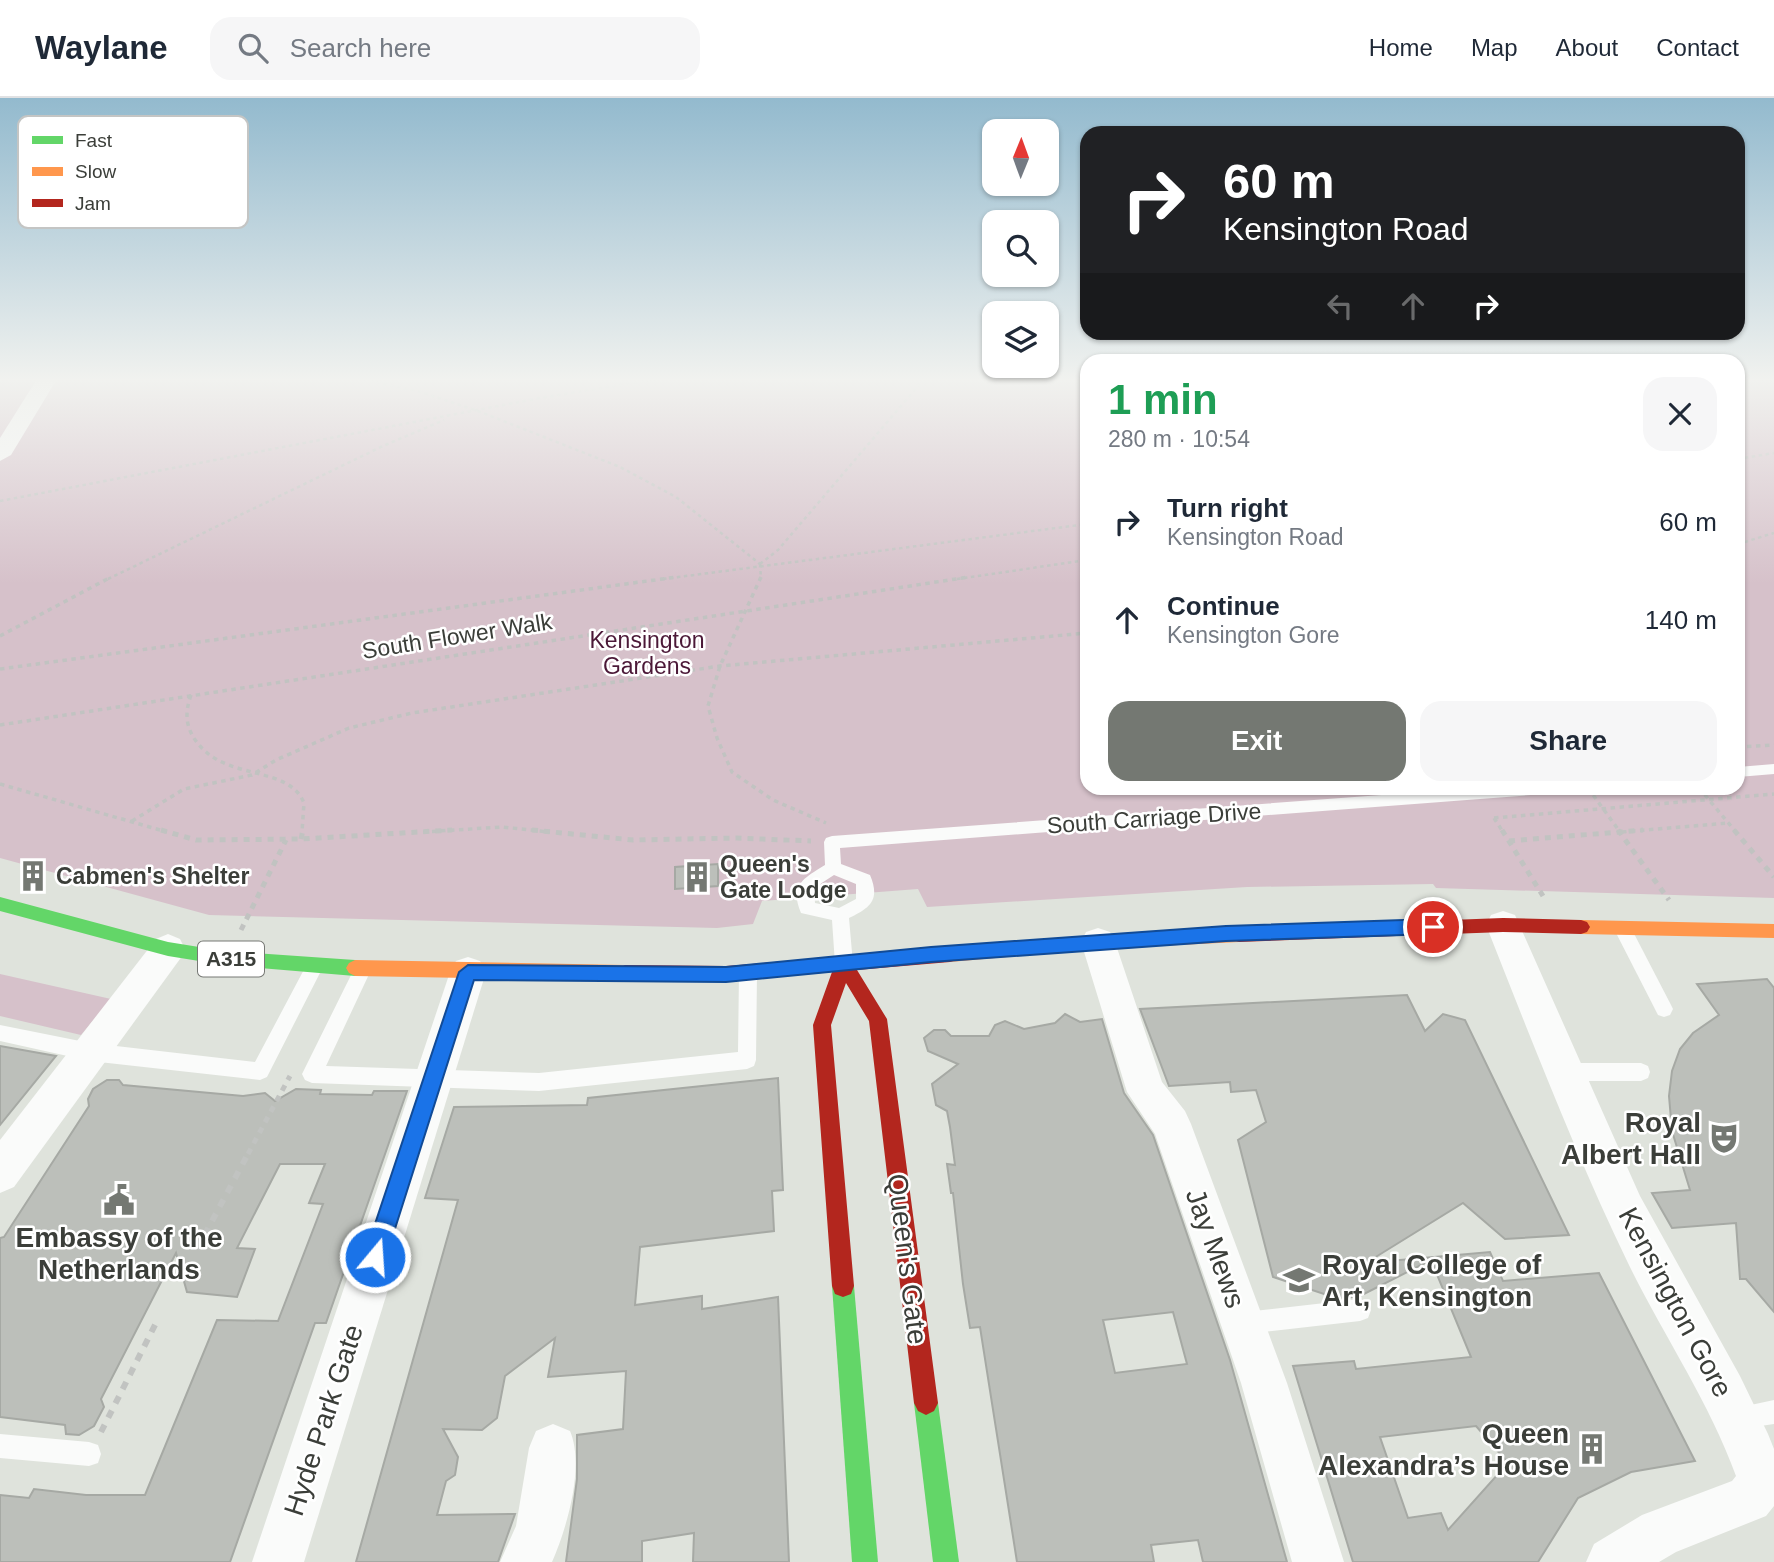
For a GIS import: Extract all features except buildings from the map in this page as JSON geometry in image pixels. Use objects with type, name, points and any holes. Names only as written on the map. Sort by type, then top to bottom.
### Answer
[{"type":"main road","name":"A315","points":[[0,904],[167,948],[224,958],[362,970],[468,972],[748,972],[1226,933],[1503,925],[1774,931]]},
{"type":"main road","name":"Queen's Gate","points":[[844,964],[821,1025],[865,1562]]},
{"type":"main road","name":"Queen's Gate","points":[[844,964],[878,1019],[946,1562]]},
{"type":"street","name":"Kensington Gore","points":[[1503,925],[1564,1072],[1645,1250],[1756,1415],[1762,1482],[1757,1505],[1660,1533],[1612,1562]]},
{"type":"street","name":"Jay Mews","points":[[1098,942],[1146,1092],[1171,1124],[1242,1323],[1318,1562]]},
{"type":"street","points":[[0,1173],[167,948]]},
{"type":"street","name":"Hyde Park Gate","points":[[278,1562],[468,972]]},
{"type":"street","points":[[526,1562],[541,1529],[553,1448]]},
{"type":"lane","points":[[1745,771],[1774,769]]},
{"type":"lane","name":"South Carriage Drive","points":[[832,842],[1452,795]]},
{"type":"lane","points":[[832,842],[833,868]]},
{"type":"lane","points":[[833,868],[864,880],[864,902],[840,915],[807,908],[806,885],[833,868]]},
{"type":"lane","name":"Queen's Gate","points":[[840,915],[844,964]]},
{"type":"lane","points":[[1623,929],[1664,1009]]},
{"type":"lane","points":[[0,1033],[90,1052],[260,1071],[314,967]]},
{"type":"lane","points":[[362,970],[313,1074],[539,1082],[747,1060],[748,972]]},
{"type":"lane","points":[[1564,1072],[1641,1072]]},
{"type":"lane","points":[[1242,1323],[1360,1310]]},
{"type":"lane","points":[[0,1446],[89,1454]]},
{"type":"path","points":[[0,501],[285,447]]},
{"type":"path","points":[[0,636],[134,565],[380,447]]},
{"type":"path","points":[[0,784],[196,840],[286,840],[502,827],[633,840],[737,838],[832,842],[825,822],[795,812],[732,772],[717,738],[709,706],[720,666],[761,582],[760,564],[676,497],[620,467],[570,447]]},
{"type":"path","points":[[760,564],[778,550],[866,447]]},
{"type":"path","points":[[1745,458],[1774,453]]},
{"type":"path","points":[[0,670],[84,656],[624,587],[760,564],[1080,525]]},
{"type":"path","points":[[1745,542],[1774,533]]},
{"type":"path","name":"South Flower Walk","points":[[0,725],[747,608],[1080,561]]},
{"type":"path","points":[[131,821],[184,789],[252,775],[287,755],[349,728],[412,713],[720,666],[1080,634]]},
{"type":"path","points":[[191,695],[184,714],[189,730],[202,752],[222,766],[278,779],[298,791],[306,812],[302,839]]},
{"type":"path","points":[[1745,747],[1774,745]]},
{"type":"path","points":[[1494,818],[1774,794]]},
{"type":"path","points":[[1593,795],[1666,894]]},
{"type":"path","points":[[1705,795],[1774,877]]},
{"type":"path","points":[[1509,841],[1728,823]]},
{"type":"path","points":[[1499,825],[1538,889]]},
{"type":"path","points":[[224,958],[250,915],[286,840]]},
{"type":"path","points":[[197,1250],[290,1076]]},
{"type":"path","points":[[89,1454],[159,1319]]},
{"type":"green space","name":"Kensington Gardens","points":[[0,447],[1080,447],[1080,795],[1745,795],[1745,447],[1774,447],[1774,898],[1436,888],[1433,884],[1247,887],[927,907],[918,889],[762,901],[753,924],[717,928],[209,915],[0,858]]},
{"type":"green space","points":[[0,974],[111,999],[81,1035],[0,1016]]},
{"type":"traffic: fast","points":[[0,904],[168,949],[224,958],[355,968]]},
{"type":"traffic: fast","points":[[843,1286],[865,1562]]},
{"type":"traffic: fast","points":[[926,1403],[946,1562]]},
{"type":"traffic: slow","points":[[1581,927],[1774,931]]},
{"type":"traffic: slow","points":[[950,955],[1098,942],[1239,935]]},
{"type":"traffic: slow","points":[[355,968],[625,973]]},
{"type":"traffic: jam","points":[[1239,935],[1503,925],[1581,927]]},
{"type":"traffic: jam","points":[[625,973],[726,974],[950,955]]},
{"type":"traffic: jam","points":[[844,964],[878,1019],[926,1403]]},
{"type":"traffic: jam","points":[[843,1286],[822,1025],[844,964]]},
{"type":"place","name":"Cabmen's Shelter","points":[[33,876]]},
{"type":"place","name":"Queen's Gate Lodge","points":[[697,877]]},
{"type":"place","name":"Royal Albert Hall","points":[[1724,1138]]},
{"type":"place","name":"Embassy of the Netherlands","points":[[119,1200]]},
{"type":"place","name":"Royal College of Art, Kensington","points":[[1299,1280]]},
{"type":"place","name":"Queen Alexandra’s House","points":[[1592,1449]]},
{"type":"route","points":[[375,1257],[468,972],[726,974],[783,971],[931,955],[1226,933],[1433,927]]}]
